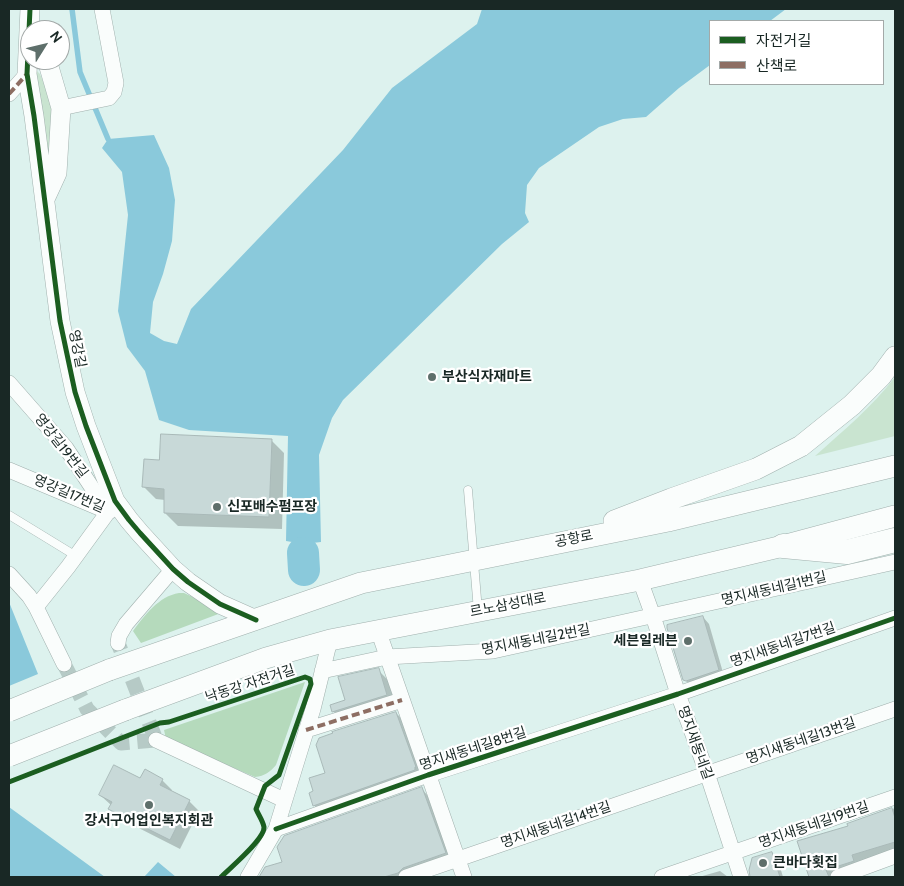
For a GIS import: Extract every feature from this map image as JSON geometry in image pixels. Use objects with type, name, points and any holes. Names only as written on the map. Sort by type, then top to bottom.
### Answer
[{"type":"main road","points":[[563,541],[671,499],[756,469],[801,446],[852,405],[881,376],[895,357]]},
{"type":"main road","name":"공항로","points":[[256,620],[361,583],[668,521],[895,466]]},
{"type":"main road","name":"르노삼성대로","points":[[9,756],[125,710],[266,658],[330,640],[640,580],[783,546],[895,516]]},
{"type":"main road","points":[[783,546],[847,552],[895,540]]},
{"type":"main road","points":[[9,711],[109,670],[256,620]]},
{"type":"street","name":"영강길","points":[[31,9],[27,74],[60,320],[75,392],[86,426],[112,495],[128,520],[172,569],[188,582],[220,604],[256,620]]},
{"type":"street","points":[[61,108],[109,98],[114,92],[116,83],[102,9]]},
{"type":"street","points":[[45,199],[57,173],[61,108],[50,70]]},
{"type":"street","points":[[9,94],[27,74]]},
{"type":"street","name":"영강길19번길","points":[[9,383],[66,448],[108,512]]},
{"type":"street","name":"영강길17번길","points":[[9,470],[128,520]]},
{"type":"street","points":[[36,607],[108,512]]},
{"type":"street","name":"명지새동네길1번길","points":[[653,616],[895,562]]},
{"type":"street","points":[[118,643],[119,636],[126,624],[172,569]]},
{"type":"street","points":[[9,574],[29,596],[36,607],[64,664]]},
{"type":"street","name":"명지새동네길","points":[[640,580],[741,877]]},
{"type":"street","name":"명지새동네길2번길","points":[[322,671],[387,657],[493,651],[653,616]]},
{"type":"street","name":"명지새동네길7번길","points":[[678,694],[895,618]]},
{"type":"street","points":[[378,630],[464,877]]},
{"type":"street","points":[[248,877],[276,829],[306,730],[330,640]]},
{"type":"street","name":"명지새동네길8번길","points":[[276,829],[428,775],[678,694]]},
{"type":"street","points":[[306,730],[402,700]]},
{"type":"street","name":"명지새동네길13번길","points":[[707,773],[895,709]]},
{"type":"street","points":[[156,740],[284,800]]},
{"type":"street","name":"명지새동네길14번길","points":[[406,877],[707,773]]},
{"type":"street","name":"명지새동네길19번길","points":[[662,877],[895,797]]},
{"type":"street","points":[[838,877],[895,856]]},
{"type":"lane","points":[[468,490],[478,610]]},
{"type":"lane","points":[[9,515],[76,556]]},
{"type":"green space","points":[[36,71],[40,74],[54,108],[50,169]]},
{"type":"green space","points":[[895,377],[895,436],[815,456],[867,409]]},
{"type":"green space","points":[[179,593],[184,593],[217,608],[221,613],[141,643],[133,631],[137,625],[159,602]]},
{"type":"green space","points":[[305,682],[276,765],[264,775],[255,777],[166,739],[164,730]]},
{"type":"water","points":[[482,9],[786,9],[771,20],[709,20],[709,66],[679,88],[646,117],[623,119],[599,127],[539,168],[527,185],[525,213],[529,222],[502,244],[343,400],[332,418],[319,455],[321,542],[304,544],[286,541],[288,436],[189,430],[159,420],[145,371],[127,347],[118,311],[128,215],[122,172],[102,148],[108,139],[154,135],[169,168],[175,200],[172,241],[153,302],[150,333],[164,341],[177,344],[191,309],[343,150],[392,88],[477,24]]},
{"type":"water","points":[[9,602],[38,674],[9,686]]},
{"type":"water","points":[[9,807],[105,877],[9,877]]},
{"type":"water","points":[[158,862],[176,877],[144,877]]},
{"type":"building","points":[[161,434],[272,439],[269,517],[164,513],[164,489],[142,487],[144,459],[159,460]]},
{"type":"building","points":[[703,616],[719,670],[686,681],[683,680],[667,625]]},
{"type":"building","points":[[379,668],[387,695],[332,712],[330,705],[345,700],[338,677]]},
{"type":"building","points":[[396,712],[416,767],[415,770],[313,806],[309,793],[313,791],[309,778],[325,773],[316,745],[319,738],[332,732]]},
{"type":"building","name":"강서구어업인복지회관","points":[[114,765],[140,778],[145,769],[163,779],[160,785],[190,800],[170,840],[108,809],[112,802],[99,795]]},
{"type":"building","points":[[422,787],[446,853],[403,868],[398,873],[384,877],[259,877],[265,867],[282,862],[277,847],[284,836]]},
{"type":"building","points":[[892,808],[895,818],[895,842],[852,855],[854,861],[826,870],[829,877],[809,877],[797,841],[848,826],[847,824]]},
{"type":"building","name":"큰바다횟집","points":[[772,852],[780,877],[750,877],[749,870],[752,858]]},
{"type":"waterway","points":[[72,9],[80,72],[108,139]]},
{"type":"waterway","points":[[303,553],[304,570]]},
{"type":"tunnel","points":[[64,664],[87,709],[121,743],[156,740],[118,643]]},
{"type":"marked path","points":[[9,94],[27,74]]},
{"type":"marked path","points":[[306,730],[402,700]]},
{"type":"cycle path","points":[[30,9],[27,74],[60,321],[75,392],[86,426],[115,501],[140,533],[173,569],[188,582],[220,604],[256,620]]},
{"type":"cycle path","points":[[276,829],[428,775],[678,694],[895,618]]},
{"type":"cycle path","name":"낙동강 자전거길","points":[[9,782],[160,723],[169,722],[305,677],[310,679],[311,684],[279,775],[265,786],[256,809],[264,827],[263,832],[253,846],[221,877]]},
{"type":"place","name":"부산식자재마트","points":[[432,377]]},
{"type":"place","name":"신포배수펌프장","points":[[217,507]]},
{"type":"place","name":"세븐일레븐","points":[[688,641]]},
{"type":"place","name":"강서구어업인복지회관","points":[[149,805]]},
{"type":"place","name":"큰바다횟집","points":[[763,863]]}]
